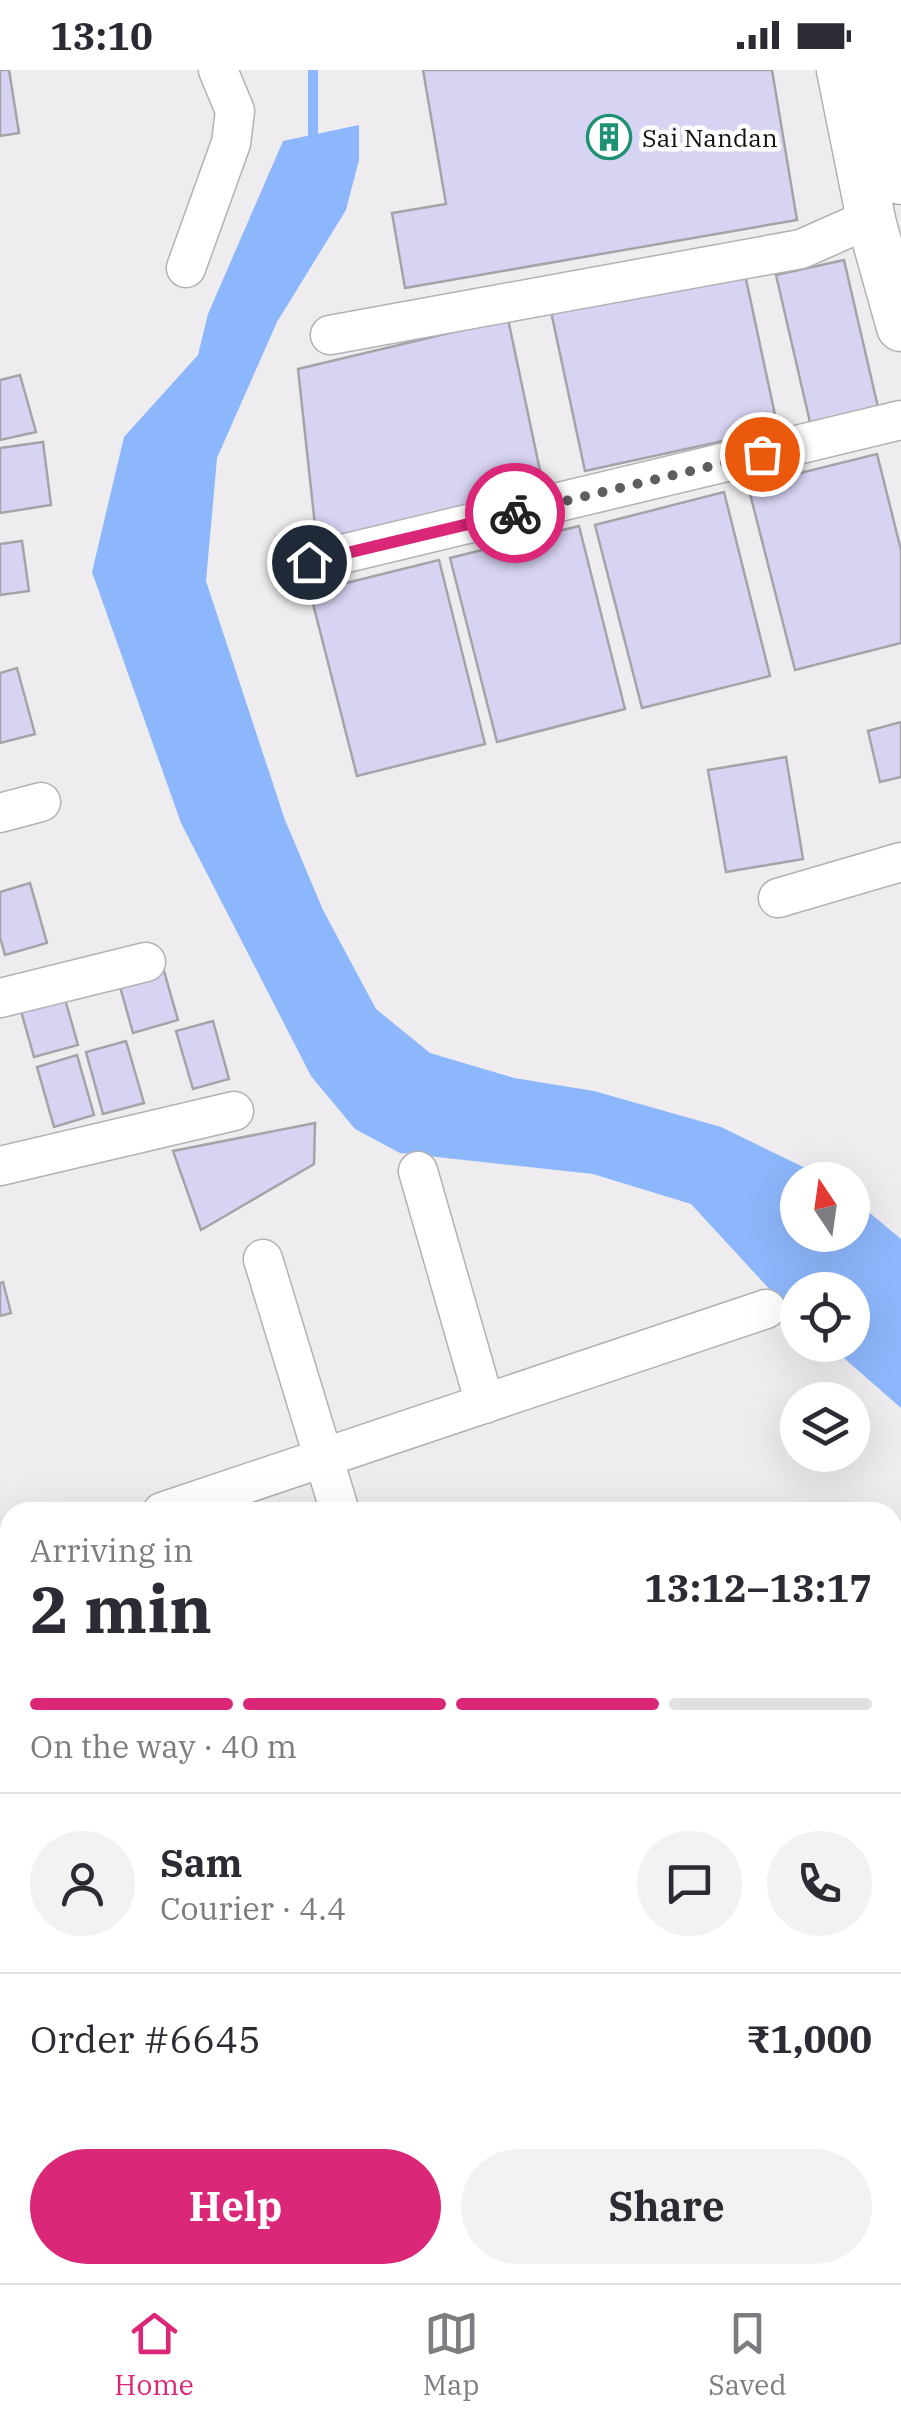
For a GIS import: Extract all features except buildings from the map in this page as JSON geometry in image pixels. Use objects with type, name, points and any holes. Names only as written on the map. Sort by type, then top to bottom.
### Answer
[{"type":"main road","points":[[842,70],[884,193]]},
{"type":"main road","points":[[878,70],[884,193],[901,327]]},
{"type":"street","points":[[186,268],[231,143],[235,111],[218,70]]},
{"type":"street","points":[[330,335],[801,249],[884,193]]},
{"type":"street","points":[[309,562],[901,420]]},
{"type":"street","points":[[0,812],[41,802]]},
{"type":"street","points":[[778,898],[901,862]]},
{"type":"street","points":[[0,998],[146,962]]},
{"type":"street","points":[[0,1166],[234,1111]]},
{"type":"street","points":[[418,1171],[485,1404]]},
{"type":"street","points":[[263,1259],[337,1502]]},
{"type":"street","points":[[193,1502],[766,1309]]},
{"type":"water","points":[[359,125],[359,160],[346,210],[277,322],[217,458],[206,581],[285,820],[323,910],[376,1009],[430,1053],[514,1078],[594,1091],[721,1127],[793,1162],[780,1162],[780,1252],[870,1252],[870,1213],[901,1239],[901,1408],[848,1362],[870,1362],[870,1272],[780,1272],[780,1301],[691,1204],[593,1174],[400,1153],[355,1129],[311,1076],[181,823],[92,572],[124,437],[198,355],[208,314],[283,141]]},
{"type":"waterway","points":[[313,70],[313,148]]},
{"type":"way so far","points":[[515,513],[762,454]]},
{"type":"place","name":"Sai Nandan","points":[[609,137]]},
{"type":"route","points":[[309,562],[515,513]]}]
